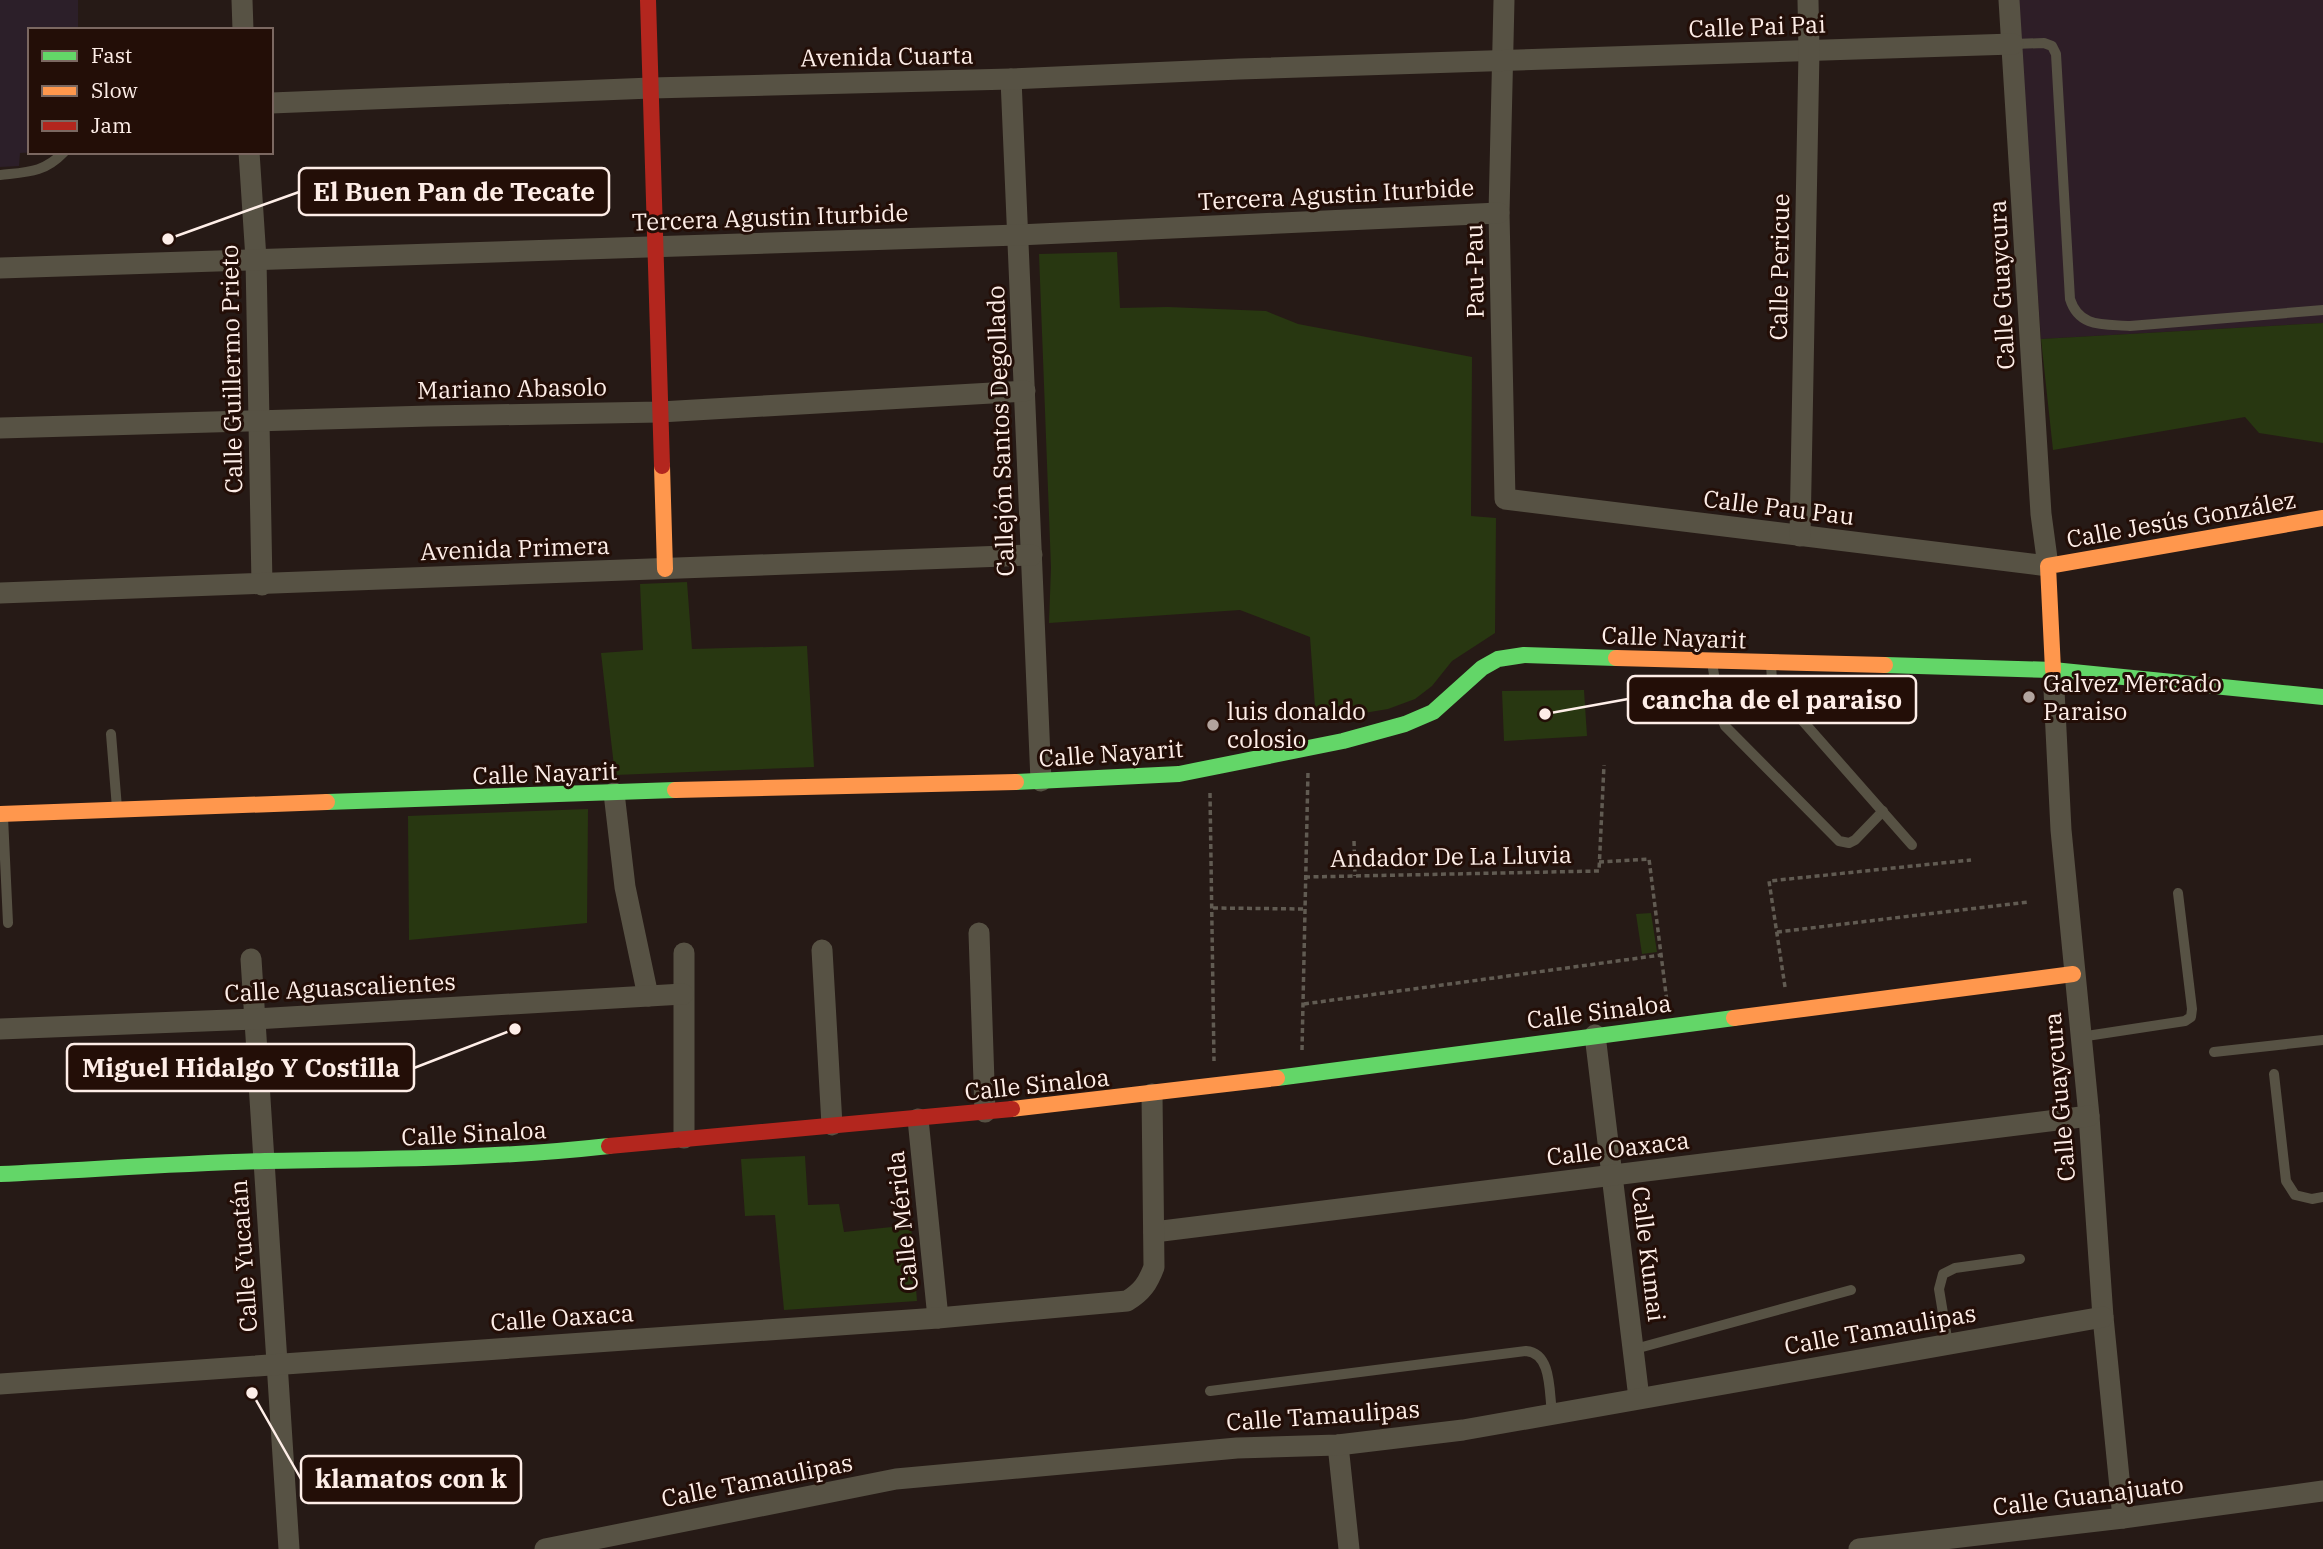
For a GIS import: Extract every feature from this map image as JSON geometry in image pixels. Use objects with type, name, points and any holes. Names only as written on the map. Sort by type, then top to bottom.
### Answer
[{"type":"street","points":[[242,0],[243,28]]},
{"type":"street","points":[[648,0],[665,569]]},
{"type":"street","name":"Pau-Pau","points":[[1504,0],[1499,213],[1504,499]]},
{"type":"street","name":"Calle Pericue","points":[[1800,536],[1808,0]]},
{"type":"street","name":"Calle Guaycura","points":[[2009,0],[2041,514],[2048,566]]},
{"type":"street","name":"Calle Pai Pai","points":[[1503,61],[2012,44]]},
{"type":"street","name":"Avenida Cuarta","points":[[273,103],[1503,61]]},
{"type":"street","name":"Callejón Santos Degollado","points":[[1011,79],[1041,781]]},
{"type":"street","name":"Calle Guillermo Prieto","points":[[249,154],[256,259],[262,584]]},
{"type":"street","name":"Tercera Agustin Iturbide","points":[[0,268],[1018,235],[1499,213]]},
{"type":"street","name":"Mariano Abasolo","points":[[0,428],[660,412],[1025,391]]},
{"type":"street","name":"Calle Pau Pau","points":[[1504,499],[2048,566]]},
{"type":"street","name":"Calle Jesús González","points":[[2048,566],[2323,518]]},
{"type":"street","name":"Avenida Primera","points":[[0,593],[1032,555]]},
{"type":"street","points":[[2048,566],[2053,670]]},
{"type":"street","name":"Calle Nayarit","points":[[1,814],[1041,781],[1179,774],[1308,748],[1405,724],[1433,712],[1482,668],[1498,659],[1524,655],[2053,670],[2323,697]]},
{"type":"street","name":"Calle Guaycura","points":[[2053,670],[2061,830],[2123,1518]]},
{"type":"street","points":[[614,793],[625,887],[648,996]]},
{"type":"street","points":[[979,933],[985,1112]]},
{"type":"street","points":[[822,950],[832,1125]]},
{"type":"street","points":[[684,953],[684,1138]]},
{"type":"street","name":"Calle Yucatán","points":[[251,959],[289,1549]]},
{"type":"street","name":"Calle Sinaloa","points":[[0,1174],[263,1161],[399,1160],[537,1154],[684,1138],[918,1119],[1152,1094],[2073,974]]},
{"type":"street","name":"Calle Aguascalientes","points":[[0,1029],[255,1019],[683,994]]},
{"type":"street","name":"Calle Kumai","points":[[1595,1035],[1639,1398]]},
{"type":"street","points":[[1152,1094],[1154,1232]]},
{"type":"street","name":"Calle Oaxaca","points":[[0,1384],[938,1318],[1127,1301],[1140,1294],[1149,1281],[1154,1267],[1154,1232],[2088,1116]]},
{"type":"street","name":"Calle Mérida","points":[[918,1119],[938,1318]]},
{"type":"street","name":"Calle Tamaulipas","points":[[545,1549],[896,1479],[1227,1448],[1338,1445],[1463,1430],[2103,1317]]},
{"type":"street","points":[[1338,1445],[1349,1549]]},
{"type":"street","name":"Calle Guanajuato","points":[[1859,1549],[2323,1491]]},
{"type":"lane","points":[[2012,44],[2044,43],[2052,46],[2056,54],[2070,299],[2074,311],[2082,319],[2130,326],[2323,310]]},
{"type":"lane","points":[[0,175],[40,170],[52,164],[62,154]]},
{"type":"lane","points":[[1712,660],[1720,713],[1725,726],[1839,841],[1849,843],[1855,840],[1883,811]]},
{"type":"lane","points":[[1770,662],[1772,680],[1779,694],[1912,845]]},
{"type":"lane","points":[[111,734],[118,811]]},
{"type":"lane","points":[[1,814],[8,923]]},
{"type":"lane","points":[[2080,1037],[2185,1021],[2190,1017],[2192,1009],[2178,893]]},
{"type":"lane","points":[[2214,1052],[2323,1041]]},
{"type":"lane","points":[[2274,1074],[2286,1181],[2295,1195],[2312,1199],[2323,1197]]},
{"type":"lane","points":[[1948,1344],[1939,1289],[1943,1274],[1955,1268],[2020,1259]]},
{"type":"lane","points":[[1635,1349],[1851,1290]]},
{"type":"lane","points":[[1210,1391],[1526,1351],[1541,1356],[1545,1364],[1552,1413]]},
{"type":"path","points":[[1302,1073],[1308,748]]},
{"type":"path","points":[[1604,765],[1599,862],[1649,859],[1668,1006]]},
{"type":"path","points":[[1210,788],[1214,1063]]},
{"type":"path","points":[[1354,841],[1355,876]]},
{"type":"path","points":[[1788,1010],[1769,881],[1971,860]]},
{"type":"path","name":"Andador De La Lluvia","points":[[1305,877],[1599,871],[1599,862]]},
{"type":"path","points":[[1777,932],[2028,902]]},
{"type":"path","points":[[1213,908],[1306,909]]},
{"type":"path","points":[[1304,1004],[1661,955]]},
{"type":"shaded area","points":[[0,0],[78,0],[78,28],[28,28],[28,153],[20,153],[19,166],[0,167]]},
{"type":"shaded area","points":[[2017,0],[2323,0],[2323,323],[2041,339]]},
{"type":"green space","points":[[1117,252],[1120,308],[1266,311],[1298,324],[1472,357],[1471,516],[1496,518],[1495,633],[1452,661],[1432,686],[1415,699],[1388,709],[1316,721],[1310,637],[1240,610],[1049,623],[1051,568],[1039,254]]},
{"type":"green space","points":[[2323,323],[2323,443],[2259,433],[2245,417],[2053,450],[2041,339]]},
{"type":"green space","points":[[687,582],[692,649],[807,646],[814,767],[615,775],[601,653],[643,650],[640,584]]},
{"type":"green space","points":[[1584,690],[1587,736],[1504,741],[1502,691]]},
{"type":"green space","points":[[588,809],[587,923],[409,940],[408,816]]},
{"type":"green space","points":[[1651,913],[1657,952],[1642,954],[1636,914]]},
{"type":"green space","points":[[805,1156],[808,1205],[839,1204],[844,1232],[911,1225],[917,1301],[784,1310],[775,1215],[745,1216],[741,1159]]},
{"type":"traffic: fast","points":[[1016,782],[1179,774],[1343,741],[1405,724],[1433,712],[1482,668],[1498,659],[1524,655],[1616,658]]},
{"type":"traffic: fast","points":[[1885,665],[2053,670],[2323,697]]},
{"type":"traffic: fast","points":[[327,802],[675,790]]},
{"type":"traffic: fast","points":[[1277,1078],[1734,1018]]},
{"type":"traffic: fast","points":[[0,1174],[232,1162],[480,1156],[609,1146]]},
{"type":"traffic: slow","points":[[662,466],[665,569]]},
{"type":"traffic: slow","points":[[2053,670],[2048,566],[2323,518]]},
{"type":"traffic: slow","points":[[1616,658],[1885,665]]},
{"type":"traffic: slow","points":[[675,790],[1016,782]]},
{"type":"traffic: slow","points":[[0,814],[327,802]]},
{"type":"traffic: slow","points":[[1734,1018],[2073,974]]},
{"type":"traffic: slow","points":[[1012,1109],[1277,1078]]},
{"type":"traffic: jam","points":[[648,0],[662,466]]},
{"type":"traffic: jam","points":[[609,1146],[1012,1109]]},
{"type":"place","name":"El Buen Pan de Tecate","points":[[168,239]]},
{"type":"place","name":"Galvez Mercado Paraiso","points":[[2029,697]]},
{"type":"place","name":"cancha de el paraiso","points":[[1545,714]]},
{"type":"place","name":"luis donaldo colosio","points":[[1213,725]]},
{"type":"place","name":"Miguel Hidalgo Y Costilla","points":[[515,1029]]},
{"type":"place","name":"klamatos con k","points":[[252,1393]]}]
